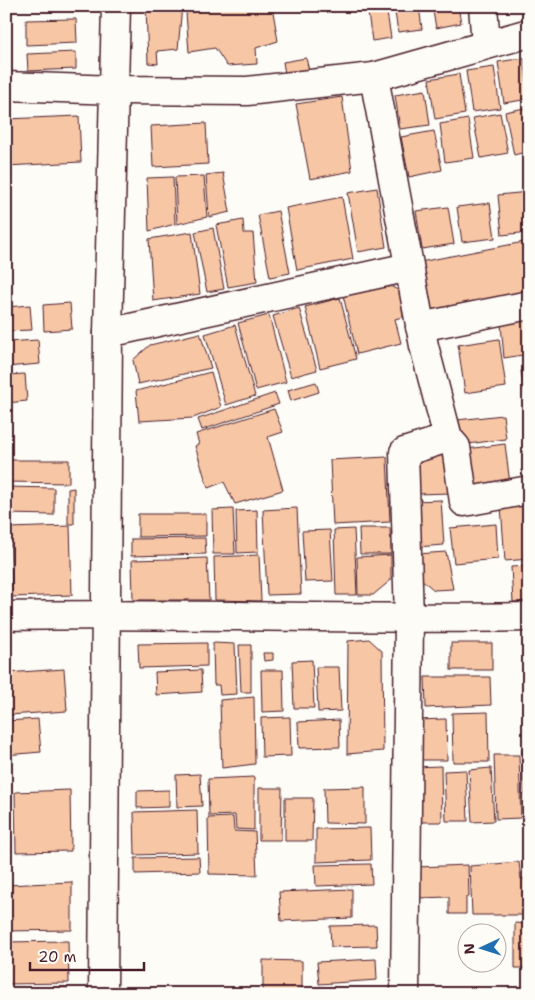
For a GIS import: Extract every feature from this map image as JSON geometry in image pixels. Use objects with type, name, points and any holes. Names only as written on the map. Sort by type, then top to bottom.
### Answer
[{"type":"street","points":[[103,994],[108,333],[116,6]]},
{"type":"street","points":[[483,6],[486,45]]},
{"type":"street","points":[[6,86],[115,90],[247,91],[374,77],[529,33]]},
{"type":"street","points":[[374,77],[420,327],[448,438],[456,447],[464,502],[529,490]]},
{"type":"street","points":[[108,333],[408,267]]},
{"type":"street","points":[[420,327],[529,305]]},
{"type":"street","points":[[405,994],[409,619],[404,452],[448,438]]},
{"type":"street","points":[[6,616],[107,614],[409,619],[529,617]]},
{"type":"building","points":[[146,6],[182,6],[178,49],[157,51],[158,64],[148,63]]},
{"type":"building","points":[[200,6],[272,6],[278,41],[256,48],[257,64],[227,66],[215,48],[189,52],[186,13],[201,11]]},
{"type":"building","points":[[367,6],[386,6],[391,38],[372,41]]},
{"type":"building","points":[[394,6],[419,6],[422,29],[398,32]]},
{"type":"building","points":[[432,6],[458,6],[461,23],[436,28]]},
{"type":"building","points":[[76,19],[77,43],[26,45],[26,20]]},
{"type":"building","points":[[76,52],[76,69],[28,71],[27,54]]},
{"type":"building","points":[[306,58],[310,75],[286,80],[283,62]]},
{"type":"building","points":[[524,58],[529,99],[504,103],[498,62]]},
{"type":"building","points":[[494,67],[500,108],[472,112],[466,71]]},
{"type":"building","points":[[459,74],[465,114],[435,119],[429,79]]},
{"type":"building","points":[[425,90],[430,125],[400,129],[395,95]]},
{"type":"building","points":[[342,97],[352,171],[310,179],[296,104]]},
{"type":"building","points":[[529,107],[529,151],[514,155],[505,112]]},
{"type":"building","points":[[500,113],[508,153],[481,158],[473,118]]},
{"type":"building","points":[[79,116],[81,162],[6,166],[6,119]]},
{"type":"building","points":[[468,119],[474,158],[445,162],[440,124]]},
{"type":"building","points":[[206,123],[208,164],[153,167],[151,126]]},
{"type":"building","points":[[434,131],[442,170],[409,177],[401,137]]},
{"type":"building","points":[[223,173],[230,212],[209,217],[206,175]]},
{"type":"building","points":[[204,176],[207,217],[177,224],[175,177]]},
{"type":"building","points":[[173,177],[175,224],[149,231],[147,178]]},
{"type":"building","points":[[377,188],[386,247],[358,252],[348,193]]},
{"type":"building","points":[[529,192],[529,232],[502,235],[498,195]]},
{"type":"building","points":[[342,197],[353,259],[297,270],[286,208]]},
{"type":"building","points":[[490,203],[495,238],[462,242],[457,207]]},
{"type":"building","points":[[448,207],[454,244],[422,249],[416,211]]},
{"type":"building","points":[[278,211],[290,273],[270,277],[258,215]]},
{"type":"building","points":[[243,220],[244,233],[253,233],[257,282],[228,287],[216,225]]},
{"type":"building","points":[[213,228],[224,289],[207,292],[195,232]]},
{"type":"building","points":[[192,232],[200,294],[153,301],[149,239]]},
{"type":"building","points":[[529,241],[529,296],[430,315],[420,262]]},
{"type":"building","points":[[388,285],[400,291],[406,316],[395,319],[401,343],[357,354],[343,295]]},
{"type":"building","points":[[340,298],[356,359],[320,368],[305,307]]},
{"type":"building","points":[[70,303],[72,329],[44,331],[43,305]]},
{"type":"building","points":[[30,305],[32,330],[6,331],[6,307]]},
{"type":"building","points":[[299,308],[317,370],[291,377],[273,316]]},
{"type":"building","points":[[529,310],[529,354],[504,358],[500,313]]},
{"type":"building","points":[[269,315],[286,382],[256,390],[238,323]]},
{"type":"building","points":[[235,325],[255,396],[226,405],[205,334]]},
{"type":"building","points":[[200,333],[211,368],[138,384],[133,360],[150,345]]},
{"type":"building","points":[[499,339],[506,387],[465,393],[458,345]]},
{"type":"building","points":[[38,340],[40,364],[6,367],[6,342]]},
{"type":"building","points":[[529,370],[529,419],[521,371]]},
{"type":"building","points":[[211,372],[221,407],[193,418],[139,421],[136,391]]},
{"type":"building","points":[[25,374],[27,401],[6,403],[6,375]]},
{"type":"building","points":[[316,382],[319,392],[291,401],[288,390]]},
{"type":"building","points":[[275,393],[279,404],[202,430],[198,419]]},
{"type":"building","points":[[274,409],[283,432],[268,437],[283,490],[235,504],[224,482],[208,488],[195,446],[199,444],[196,434]]},
{"type":"building","points":[[503,415],[506,439],[460,445],[457,420]]},
{"type":"building","points":[[505,444],[510,484],[473,488],[467,449]]},
{"type":"building","points":[[449,447],[451,493],[416,494],[414,467],[419,467],[418,450]]},
{"type":"building","points":[[387,457],[390,522],[333,525],[330,460]]},
{"type":"building","points":[[6,460],[69,460],[69,483],[6,482]]},
{"type":"building","points":[[6,487],[54,488],[54,515],[6,514]]},
{"type":"building","points":[[74,488],[74,524],[68,524],[68,489]]},
{"type":"building","points":[[441,500],[444,545],[416,547],[414,501]]},
{"type":"building","points":[[529,504],[529,559],[505,561],[501,506]]},
{"type":"building","points":[[297,508],[301,594],[267,595],[263,510]]},
{"type":"building","points":[[233,509],[235,554],[213,554],[212,510]]},
{"type":"building","points":[[257,510],[258,552],[237,553],[236,511]]},
{"type":"building","points":[[138,514],[206,514],[206,536],[138,537]]},
{"type":"building","points":[[496,524],[498,559],[454,563],[450,528]]},
{"type":"building","points":[[70,526],[72,595],[12,597],[10,528]]},
{"type":"building","points":[[359,528],[390,528],[391,554],[360,554]]},
{"type":"building","points":[[354,529],[357,595],[336,595],[334,530]]},
{"type":"building","points":[[330,530],[333,581],[305,582],[302,531]]},
{"type":"building","points":[[205,538],[206,554],[131,556],[131,539]]},
{"type":"building","points":[[446,552],[453,589],[434,590],[421,579],[417,554]]},
{"type":"building","points":[[259,555],[261,601],[215,600],[214,557]]},
{"type":"building","points":[[391,555],[391,580],[373,595],[358,595],[357,557]]},
{"type":"building","points":[[207,558],[209,600],[133,600],[132,560]]},
{"type":"building","points":[[529,566],[529,601],[513,602],[511,567]]},
{"type":"building","points":[[369,639],[382,651],[383,751],[347,754],[348,641]]},
{"type":"building","points":[[207,643],[207,666],[139,668],[138,644]]},
{"type":"building","points":[[213,643],[235,644],[237,694],[220,695],[219,685],[214,685]]},
{"type":"building","points":[[451,643],[492,643],[492,670],[451,670]]},
{"type":"building","points":[[239,645],[251,645],[251,692],[241,692]]},
{"type":"building","points":[[263,653],[273,653],[273,660],[264,661]]},
{"type":"building","points":[[312,660],[314,708],[294,708],[292,661]]},
{"type":"building","points":[[316,667],[339,667],[341,711],[318,712]]},
{"type":"building","points":[[64,669],[67,711],[9,715],[6,673]]},
{"type":"building","points":[[201,670],[202,692],[156,695],[155,672]]},
{"type":"building","points":[[261,670],[283,670],[284,711],[262,712]]},
{"type":"building","points":[[425,677],[490,677],[491,705],[426,708]]},
{"type":"building","points":[[254,697],[255,764],[222,768],[220,700]]},
{"type":"building","points":[[488,712],[489,762],[453,762],[452,713]]},
{"type":"building","points":[[290,717],[291,756],[262,757],[261,718]]},
{"type":"building","points":[[38,719],[41,752],[6,755],[6,721]]},
{"type":"building","points":[[446,719],[447,760],[418,760],[417,720]]},
{"type":"building","points":[[339,720],[340,747],[299,748],[298,722]]},
{"type":"building","points":[[522,750],[529,750],[529,823],[526,824]]},
{"type":"building","points":[[494,755],[519,755],[521,818],[496,819]]},
{"type":"building","points":[[441,766],[442,822],[416,822],[414,767]]},
{"type":"building","points":[[491,768],[494,821],[472,822],[469,770]]},
{"type":"building","points":[[466,770],[468,821],[446,821],[444,771]]},
{"type":"building","points":[[200,774],[202,806],[177,807],[176,775]]},
{"type":"building","points":[[254,777],[254,830],[236,829],[235,815],[209,816],[208,779]]},
{"type":"building","points":[[365,787],[365,824],[325,823],[324,788]]},
{"type":"building","points":[[259,788],[282,788],[281,840],[259,840]]},
{"type":"building","points":[[70,790],[71,851],[16,852],[15,792]]},
{"type":"building","points":[[169,790],[169,807],[137,808],[137,791]]},
{"type":"building","points":[[285,798],[313,798],[312,841],[285,841]]},
{"type":"building","points":[[197,810],[198,853],[135,855],[134,812]]},
{"type":"building","points":[[233,817],[234,831],[255,832],[257,875],[209,874],[208,818]]},
{"type":"building","points":[[370,828],[371,860],[316,862],[316,829]]},
{"type":"building","points":[[199,857],[200,872],[135,874],[135,858]]},
{"type":"building","points":[[519,862],[521,879],[529,879],[529,915],[472,915],[470,866]]},
{"type":"building","points":[[371,864],[372,884],[316,886],[315,865]]},
{"type":"building","points":[[468,865],[469,897],[466,897],[466,914],[449,914],[449,897],[418,898],[417,867]]},
{"type":"building","points":[[72,882],[72,930],[6,931],[6,885]]},
{"type":"building","points":[[352,889],[352,918],[281,921],[279,892]]},
{"type":"building","points":[[515,923],[529,924],[529,968],[515,968]]},
{"type":"building","points":[[376,925],[377,946],[331,947],[330,926]]},
{"type":"building","points":[[68,941],[69,983],[6,984],[6,942]]},
{"type":"building","points":[[376,959],[377,980],[319,984],[317,962]]},
{"type":"building","points":[[263,960],[302,961],[302,994],[263,994]]},
{"type":"building","points":[[67,988],[68,994],[6,994],[6,990]]},
{"type":"building","points":[[371,991],[371,994],[315,994],[315,992]]}]
